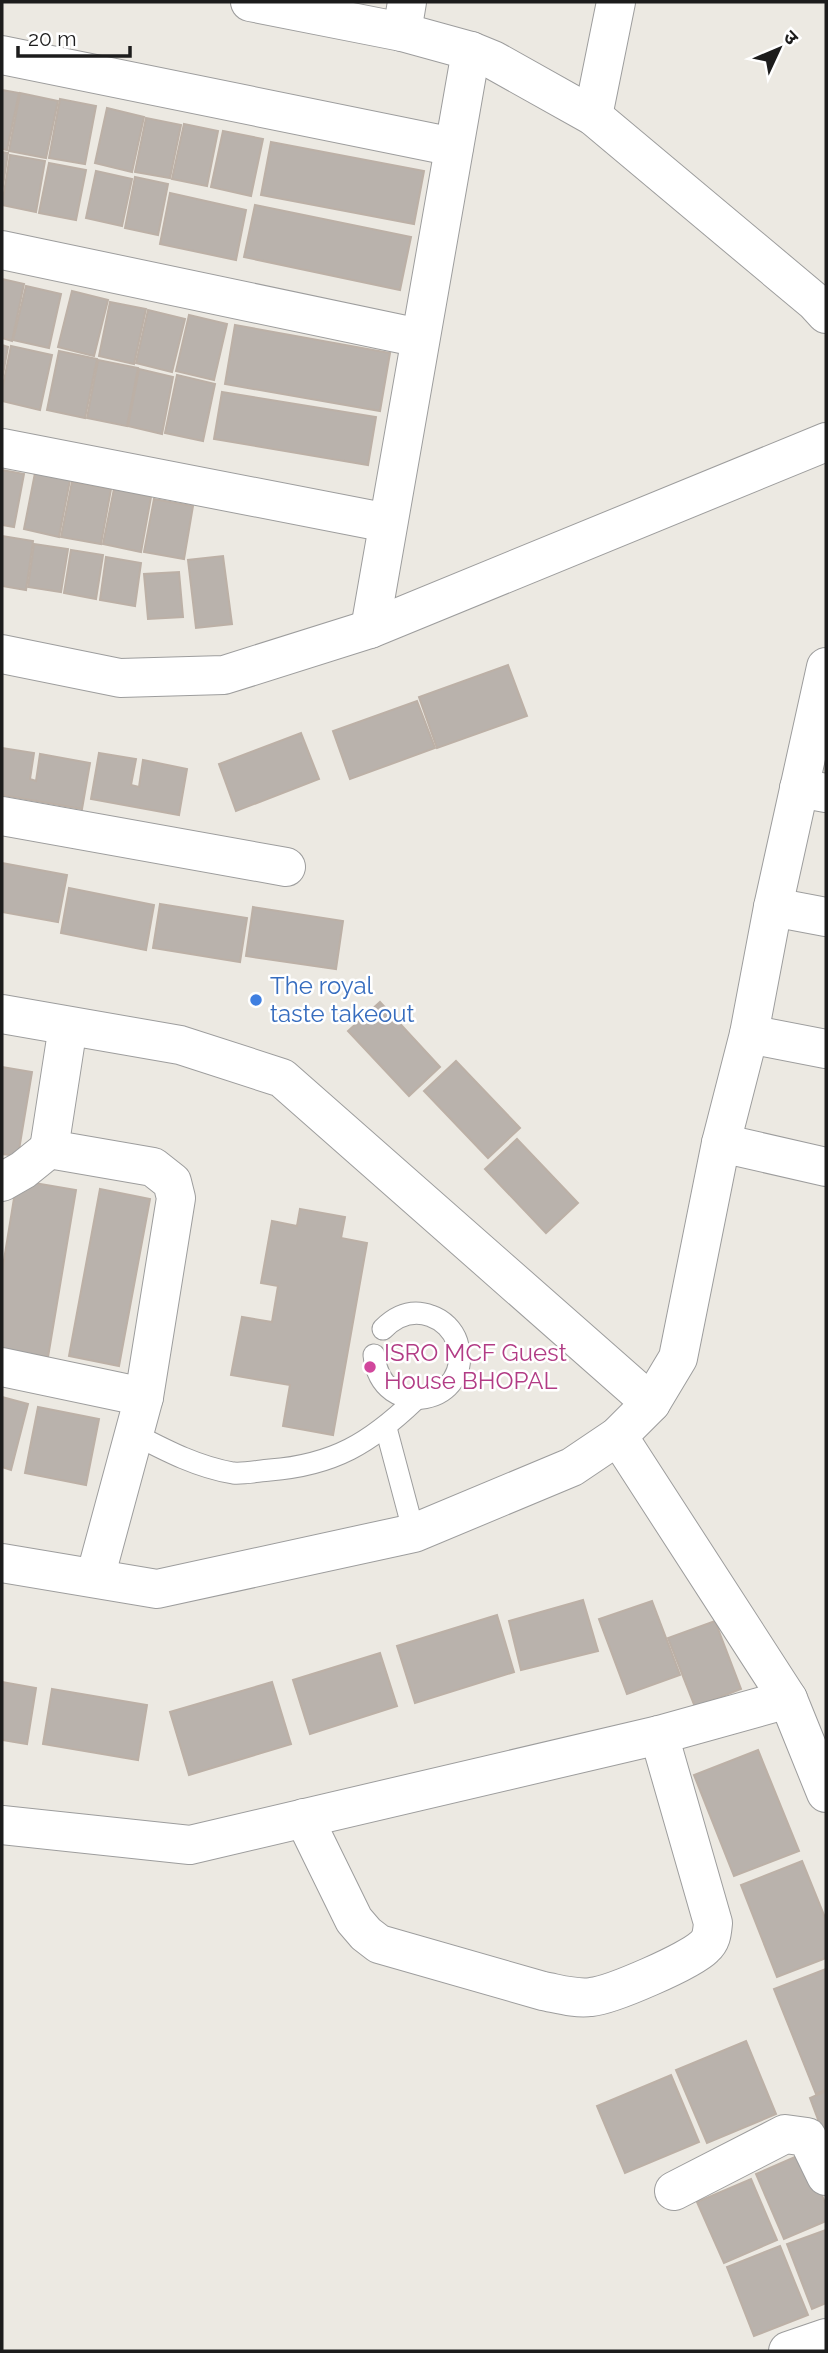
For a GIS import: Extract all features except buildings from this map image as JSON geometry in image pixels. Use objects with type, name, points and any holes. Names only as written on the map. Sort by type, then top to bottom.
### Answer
[{"type":"street","points":[[250,2],[405,17],[493,60],[593,116],[826,314]]},
{"type":"street","points":[[593,116],[615,2]]},
{"type":"street","points":[[370,628],[471,51]]},
{"type":"street","points":[[2,55],[454,147]]},
{"type":"street","points":[[2,250],[420,338]]},
{"type":"street","points":[[2,654],[120,678],[224,675],[370,628],[826,442]]},
{"type":"street","points":[[2,448],[388,523]]},
{"type":"street","points":[[2,1563],[158,1589],[414,1533],[572,1467],[618,1436],[651,1403],[678,1358],[721,1143],[749,1034],[773,907],[813,791],[826,667]]},
{"type":"street","points":[[2,816],[286,867]]},
{"type":"street","points":[[773,907],[826,917]]},
{"type":"street","points":[[2,1014],[180,1045],[282,1078],[651,1403]]},
{"type":"street","points":[[2,1182],[50,1149],[68,1026]]},
{"type":"street","points":[[749,1034],[826,1049]]},
{"type":"street","points":[[721,1143],[826,1167]]},
{"type":"street","points":[[50,1149],[153,1167],[172,1182],[176,1198],[144,1397],[95,1578]]},
{"type":"street","points":[[2,1367],[144,1397]]},
{"type":"street","points":[[618,1436],[788,1699],[826,1793]]},
{"type":"street","points":[[2,1825],[190,1845],[659,1735],[788,1699]]},
{"type":"street","points":[[304,1818],[354,1920],[379,1944],[543,1991],[570,1997],[592,1997],[613,1992],[682,1960],[704,1948],[712,1936],[713,1923],[659,1735]]},
{"type":"street","points":[[674,2190],[785,2134],[807,2137],[826,2176]]},
{"type":"street","points":[[788,2351],[826,2338]]},
{"type":"lane","points":[[374,1355],[375,1368],[381,1380],[402,1396],[415,1399],[430,1397],[443,1391],[453,1379],[459,1359],[455,1337],[446,1325],[434,1317],[419,1313],[392,1320],[383,1329]]},
{"type":"lane","points":[[134,1434],[183,1459],[235,1473],[298,1468],[345,1454],[386,1428],[415,1399]]},
{"type":"lane","points":[[386,1428],[414,1533]]},
{"type":"place","name":"The royal taste takeout","points":[[256,1000]]},
{"type":"place","name":"ISRO MCF Guest House BHOPAL","points":[[370,1367]]}]
